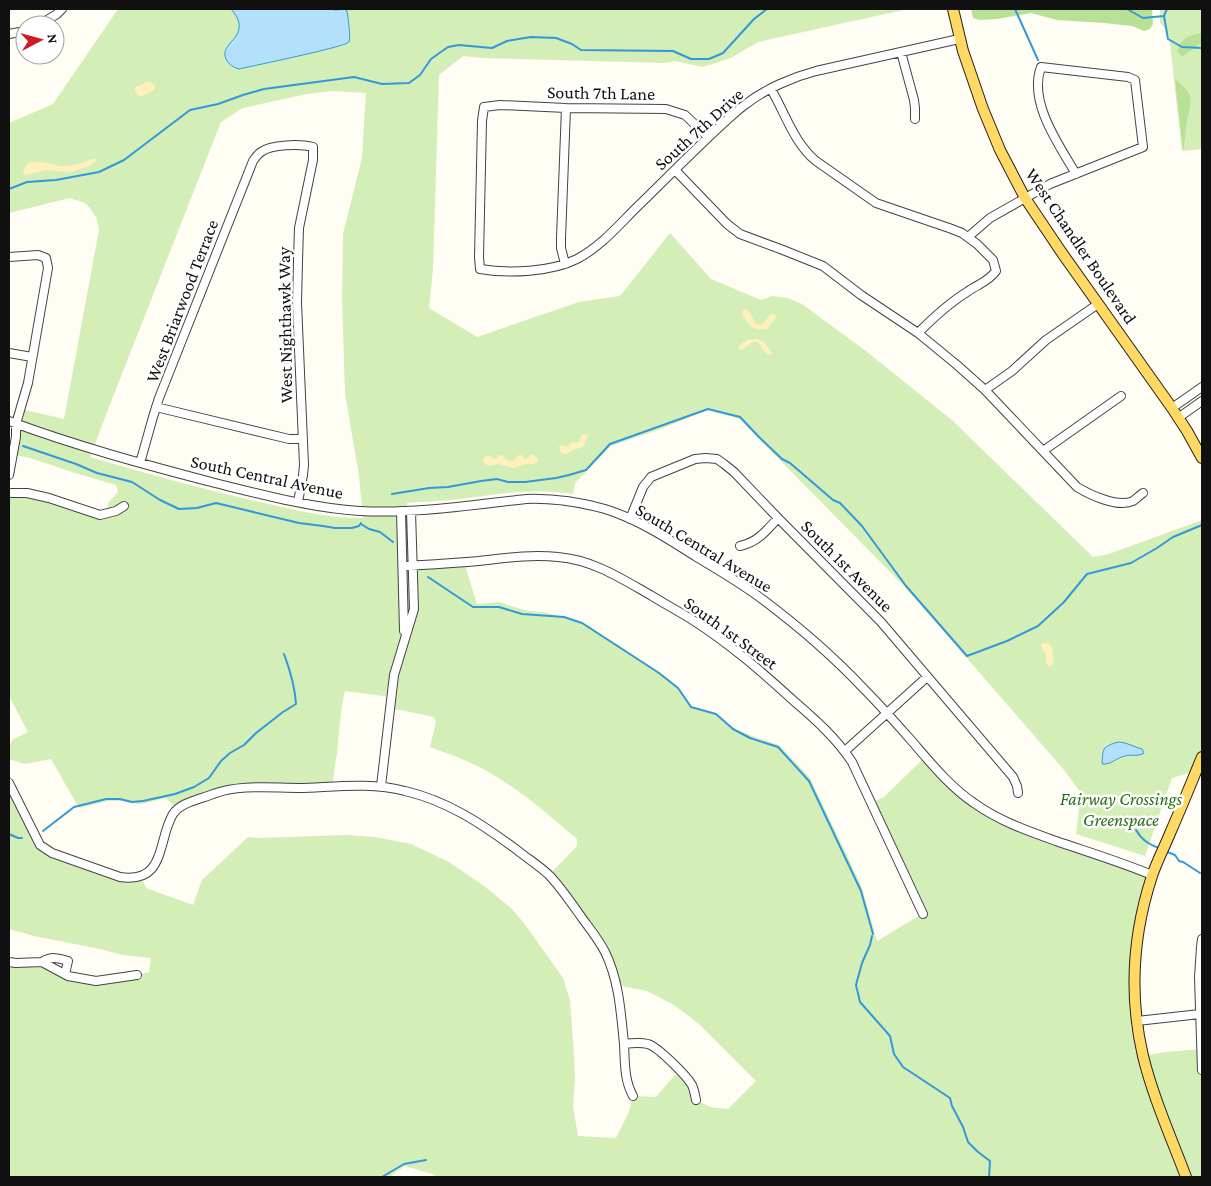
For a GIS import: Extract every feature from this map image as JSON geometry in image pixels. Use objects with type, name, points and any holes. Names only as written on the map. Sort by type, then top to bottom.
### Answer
[{"type":"main road","name":"West Chandler Boulevard","points":[[953,9],[959,39],[983,109],[1000,150],[1025,198],[1056,245],[1172,408],[1202,458]]},
{"type":"main road","points":[[1186,1177],[1154,1094],[1143,1056],[1137,1020],[1135,968],[1138,934],[1152,875],[1199,772],[1202,757]]},
{"type":"street","name":"South 7th Drive","points":[[480,269],[490,271],[535,270],[565,264],[593,250],[708,137],[746,103],[802,74],[959,39]]},
{"type":"street","points":[[901,52],[914,100],[915,119]]},
{"type":"street","points":[[968,237],[990,218],[1050,184],[1076,174],[1143,147],[1135,80],[1128,77],[1041,67],[1038,75],[1038,88],[1041,108],[1052,133],[1076,174]]},
{"type":"street","points":[[771,89],[802,147],[809,156],[876,203],[962,233],[977,244],[993,260],[996,271],[990,278],[966,292],[936,315],[918,334]]},
{"type":"street","name":"South 7th Lane","points":[[480,269],[482,121],[484,107],[500,105],[666,109],[685,116],[708,137]]},
{"type":"street","points":[[565,264],[560,238],[566,108]]},
{"type":"street","name":"West Nighthawk Way","points":[[259,152],[267,148],[277,147],[304,145],[313,147],[313,160],[300,228],[298,261],[297,303],[303,440],[303,475],[298,502]]},
{"type":"street","name":"West Briarwood Terrace","points":[[140,464],[156,408],[253,161],[259,152]]},
{"type":"street","points":[[675,170],[727,224],[740,234],[823,266],[860,295],[918,334],[985,390],[1077,486],[1085,492],[1120,503],[1133,501],[1142,493]]},
{"type":"street","points":[[9,257],[38,255],[46,258],[48,268],[28,383],[9,434]]},
{"type":"street","points":[[985,390],[1012,371],[1046,340],[1098,304]]},
{"type":"street","points":[[9,353],[32,357]]},
{"type":"street","points":[[1172,408],[1202,387]]},
{"type":"street","points":[[1043,451],[1121,396]]},
{"type":"street","points":[[1178,418],[1202,401]]},
{"type":"street","points":[[156,408],[290,439],[303,440]]},
{"type":"street","points":[[9,475],[16,438],[12,423]]},
{"type":"street","name":"South Central Avenue","points":[[12,423],[140,464],[298,502],[362,511],[411,511],[544,498],[584,504],[630,519],[680,546],[761,598],[817,644],[846,671],[887,712],[940,773],[987,812],[1028,831],[1152,875]]},
{"type":"street","name":"South 1st Avenue","points":[[630,519],[643,487],[651,477],[696,459],[717,459],[729,468],[881,622],[1013,777],[1018,793]]},
{"type":"street","points":[[9,493],[27,493],[49,498],[100,515],[116,511],[124,506]]},
{"type":"street","points":[[401,511],[405,638]]},
{"type":"street","points":[[381,786],[394,675],[414,609],[411,511]]},
{"type":"street","points":[[740,546],[750,544],[758,539],[778,518]]},
{"type":"street","name":"South 1st Street","points":[[403,566],[523,556],[573,559],[600,567],[614,574],[691,619],[762,672],[801,707],[845,751],[852,762],[922,914]]},
{"type":"street","points":[[845,751],[927,676]]},
{"type":"street","points":[[9,783],[40,845],[52,853],[120,877],[132,878],[149,872],[155,866],[169,821],[177,809],[221,791],[246,788],[381,786],[419,795],[457,810],[493,832],[549,875],[605,952],[616,985],[624,1044],[626,1079],[633,1096]]},
{"type":"street","points":[[1202,939],[1200,1014],[1202,1070]]},
{"type":"street","points":[[9,962],[42,962],[47,959],[56,958],[68,961],[65,974]]},
{"type":"street","points":[[42,962],[68,976],[96,981],[137,975]]},
{"type":"street","points":[[1137,1020],[1200,1014]]},
{"type":"street","points":[[624,1044],[640,1043],[654,1047],[693,1086],[696,1100]]},
{"type":"green space","name":"Fairway Crossings Greenspace","points":[[118,9],[908,9],[758,42],[731,58],[703,67],[675,61],[665,63],[463,56],[439,75],[433,269],[429,308],[477,337],[579,302],[620,296],[670,233],[711,279],[761,300],[772,296],[788,298],[802,304],[866,351],[953,421],[1093,557],[1109,554],[1202,520],[1202,757],[1196,771],[1172,778],[1145,856],[1076,834],[1081,793],[1064,770],[905,587],[740,419],[707,410],[658,430],[611,446],[575,483],[573,494],[543,491],[407,503],[408,566],[464,562],[477,604],[499,602],[524,610],[547,613],[586,624],[662,674],[680,689],[693,708],[717,715],[735,729],[779,745],[810,778],[861,885],[877,941],[922,914],[871,803],[884,797],[925,757],[987,812],[1152,875],[1135,968],[1143,1056],[1202,1049],[1202,1177],[437,1177],[405,1166],[389,1177],[9,1177],[9,962],[42,962],[89,980],[149,972],[151,958],[122,955],[9,929],[9,783],[40,845],[120,877],[141,876],[146,888],[193,905],[202,880],[248,837],[346,835],[375,837],[411,844],[449,862],[484,886],[511,908],[563,978],[570,1000],[575,1080],[573,1107],[578,1136],[616,1138],[629,1112],[633,1096],[656,1097],[674,1076],[681,1072],[697,1100],[710,1107],[728,1109],[756,1081],[699,1024],[674,1005],[647,991],[616,985],[605,952],[549,875],[577,846],[577,839],[534,803],[499,778],[473,764],[430,747],[436,722],[434,717],[401,710],[389,710],[391,697],[345,691],[333,786],[239,788],[177,809],[166,798],[141,804],[108,801],[79,808],[51,759],[25,764],[9,759],[9,749],[12,740],[28,732],[9,696],[9,493],[108,513],[108,503],[118,492],[116,485],[15,455],[25,410],[64,419],[99,230],[97,219],[90,208],[85,203],[70,198],[9,213],[9,123],[53,104]],"holes":[[[332,91],[366,93],[362,158],[343,234],[342,298],[345,393],[359,476],[363,518],[326,516],[242,498],[90,457],[221,122],[243,108],[307,94]]]},
{"type":"green space","points":[[971,9],[1152,9],[1153,24],[1150,29],[1144,31],[1132,26],[1057,20],[1031,13],[980,20],[973,18]]},
{"type":"green space","points":[[1160,9],[1202,9],[1202,149],[1182,151],[1169,35],[1160,23]]},
{"type":"green space","points":[[1200,33],[1202,34],[1202,45],[1199,44],[1182,57],[1177,51],[1183,40]]},
{"type":"green space","points":[[1175,79],[1186,90],[1190,98],[1183,151]]},
{"type":"sand","points":[[146,82],[153,83],[154,90],[142,96],[137,95],[135,87]]},
{"type":"sand","points":[[92,159],[97,160],[90,166],[70,172],[46,170],[26,175],[23,172],[25,166],[29,163],[41,162],[68,166]]},
{"type":"sand","points":[[744,309],[751,314],[755,323],[759,325],[763,324],[771,315],[775,314],[776,317],[767,329],[757,329],[746,321],[742,313]]},
{"type":"sand","points":[[757,339],[764,342],[772,353],[771,355],[764,352],[756,342],[742,350],[738,349],[743,342]]},
{"type":"sand","points":[[582,434],[588,435],[583,447],[567,454],[563,454],[560,451],[559,446],[566,447],[572,443],[579,442]]},
{"type":"sand","points":[[490,455],[496,459],[502,455],[507,460],[512,461],[519,455],[522,455],[525,460],[533,455],[538,458],[538,461],[534,464],[526,464],[514,468],[498,464],[489,466],[483,460]]},
{"type":"sand","points":[[1043,643],[1049,644],[1053,648],[1054,662],[1052,666],[1048,666],[1046,663],[1046,655],[1041,646]]},
{"type":"water","points":[[231,9],[344,9],[347,11],[350,40],[344,44],[316,52],[239,69],[230,64],[225,54],[239,27],[236,15]]},
{"type":"water","points":[[1118,742],[1142,749],[1144,753],[1125,756],[1102,764],[1104,749]]},
{"type":"waterway","points":[[9,189],[27,182],[56,180],[99,172],[124,160],[190,110],[218,104],[264,89],[354,77],[382,84],[409,83],[420,75],[431,59],[448,47],[459,45],[492,48],[507,41],[531,37],[556,38],[572,44],[581,50],[673,51],[691,59],[709,59],[723,53],[754,19],[767,9]]},
{"type":"waterway","points":[[1015,9],[1038,60]]},
{"type":"waterway","points":[[1127,9],[1143,18],[1164,16],[1168,39],[1182,47],[1202,48]]},
{"type":"waterway","points":[[1164,16],[1167,9]]},
{"type":"waterway","points":[[392,494],[497,479],[508,482],[525,482],[556,478],[586,470],[610,444],[708,409],[740,417],[782,459],[790,463],[833,500],[840,503],[862,526],[906,586],[967,656],[1007,641],[1038,626],[1064,602],[1087,574],[1131,563],[1173,537],[1202,525]]},
{"type":"waterway","points":[[23,446],[97,473],[132,482],[160,500],[179,509],[197,508],[216,503],[299,523],[335,528],[352,528],[359,526],[361,523]]},
{"type":"waterway","points":[[361,524],[369,529],[380,532],[393,542]]},
{"type":"waterway","points":[[428,577],[473,607],[499,607],[522,614],[564,617],[582,623],[659,673],[678,688],[691,707],[716,714],[733,729],[750,738],[778,747],[809,781],[861,891],[873,934]]},
{"type":"waterway","points":[[43,831],[74,807],[106,799],[120,799],[132,802],[143,801],[175,794],[194,787],[209,778],[221,761],[230,753],[244,745],[256,733],[296,704],[295,691],[284,654]]},
{"type":"waterway","points":[[1136,830],[1146,841],[1159,848]]},
{"type":"waterway","points":[[9,834],[22,838]]},
{"type":"waterway","points":[[1165,851],[1175,855],[1179,861],[1200,873]]},
{"type":"waterway","points":[[872,936],[856,985],[860,1002],[890,1036],[894,1054],[903,1067],[950,1098],[968,1142],[990,1161],[989,1177]]},
{"type":"waterway","points":[[382,1177],[404,1164],[426,1160]]}]
